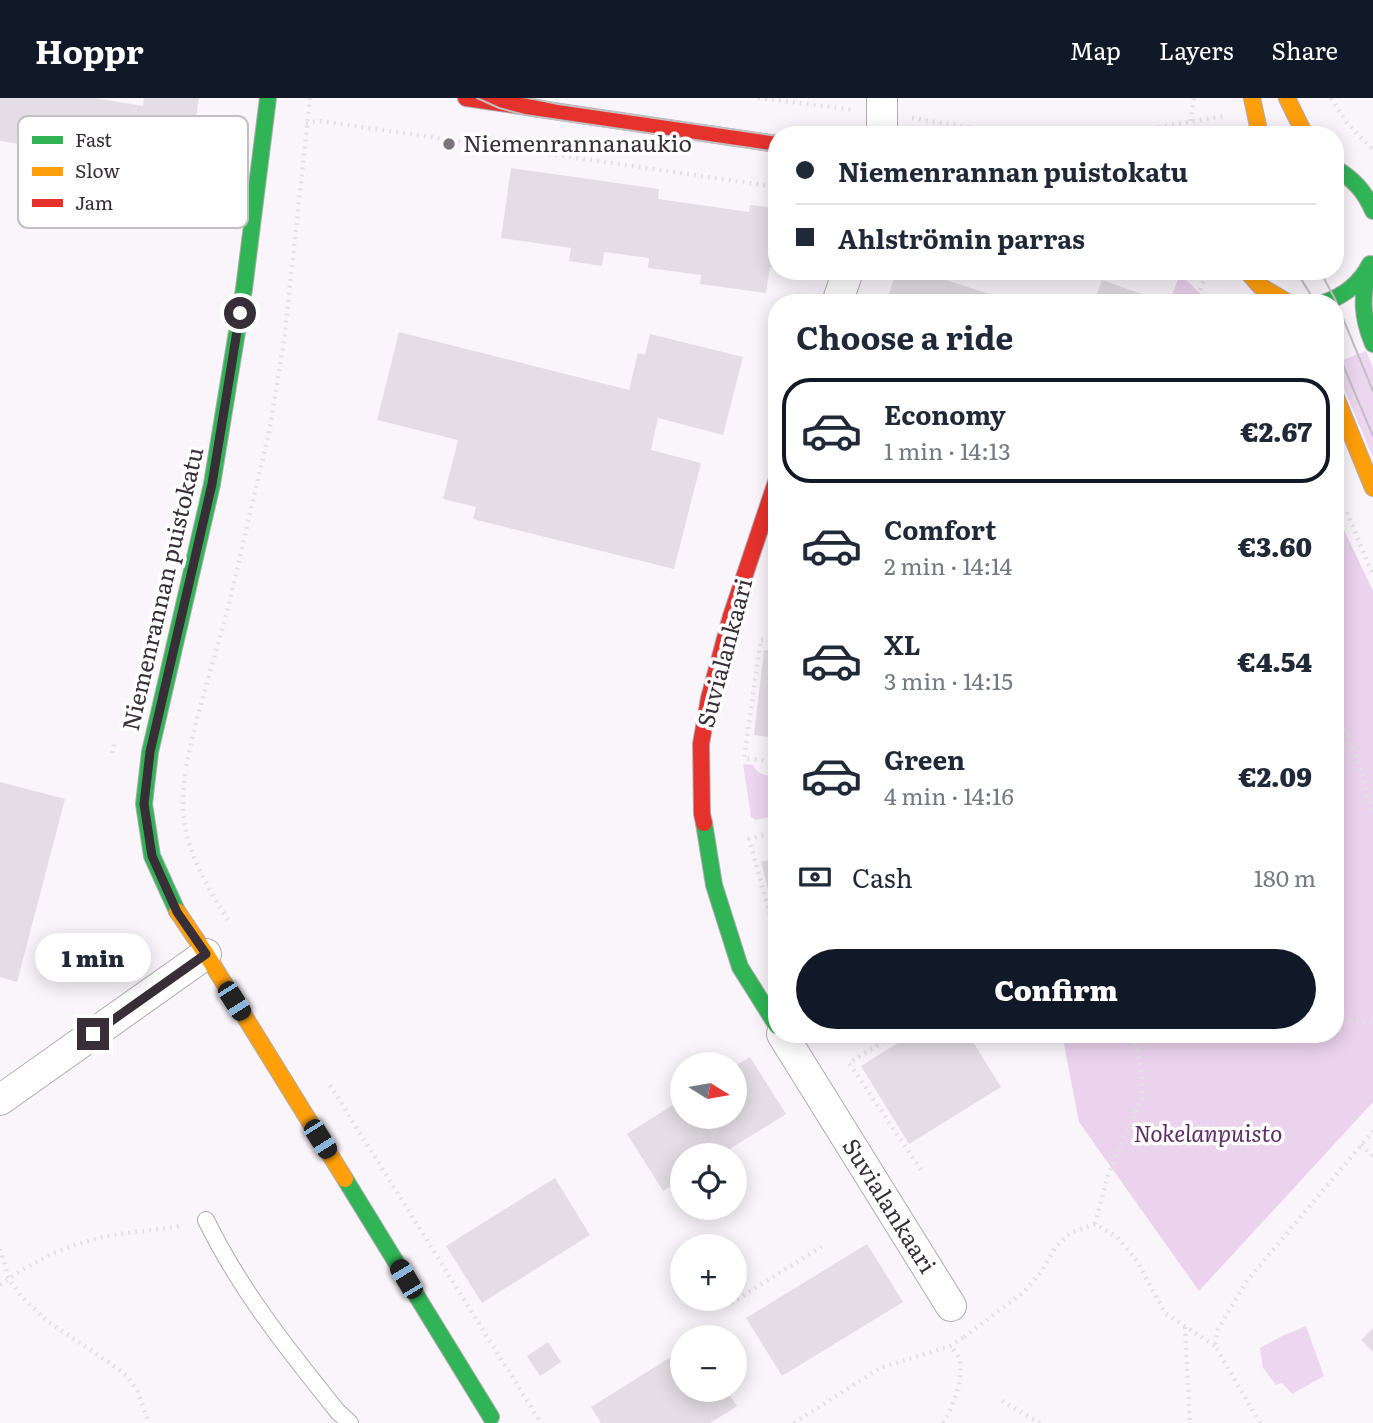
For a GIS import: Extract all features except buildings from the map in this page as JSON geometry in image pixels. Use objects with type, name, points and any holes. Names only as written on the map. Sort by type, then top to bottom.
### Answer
[{"type":"street","name":"Niemenrannan puistokatu","points":[[268,98],[244,289],[212,484],[150,752],[144,804],[152,856],[177,912],[206,954],[493,1420]]},
{"type":"street","points":[[466,98],[503,101],[768,143]]},
{"type":"street","points":[[882,98],[882,126]]},
{"type":"street","points":[[1252,98],[1258,126]]},
{"type":"street","points":[[1287,98],[1301,126]]},
{"type":"street","points":[[1344,174],[1354,180],[1369,199],[1373,211]]},
{"type":"street","points":[[1343,294],[1355,286],[1371,262]]},
{"type":"street","points":[[1371,262],[1362,300],[1364,320],[1373,344]]},
{"type":"street","points":[[1252,280],[1268,294]]},
{"type":"street","points":[[1344,417],[1373,488]]},
{"type":"street","name":"Suvialankaari","points":[[768,506],[720,654],[701,744],[702,814],[714,885],[740,967],[768,1012]]},
{"type":"street","points":[[0,1100],[206,954]]},
{"type":"street","name":"Suvialankaari","points":[[788,1043],[951,1306]]},
{"type":"lane","points":[[205,1220],[251,1301],[331,1404],[350,1423]]},
{"type":"path","points":[[231,925],[193,856],[182,804],[186,765],[196,722],[227,612],[269,432],[284,341],[310,98]]},
{"type":"path","points":[[1190,126],[1194,98]]},
{"type":"path","points":[[1331,98],[1346,122],[1373,150]]},
{"type":"path","points":[[266,116],[307,123],[332,122],[768,186]]},
{"type":"path","points":[[1168,126],[1191,122]]},
{"type":"path","points":[[1345,507],[1373,576]]},
{"type":"path","points":[[768,640],[761,639],[744,758],[768,761]]},
{"type":"path","points":[[1344,729],[1359,761],[1373,813]]},
{"type":"path","points":[[111,752],[115,740]]},
{"type":"path","points":[[768,834],[749,839],[768,908]]},
{"type":"path","points":[[1344,1019],[1373,1023]]},
{"type":"path","points":[[881,1043],[849,1063],[921,1170]]},
{"type":"path","points":[[1096,1224],[1108,1175],[1142,1098],[1141,1068],[1135,1043]]},
{"type":"path","points":[[330,1085],[541,1423]]},
{"type":"path","points":[[1215,1346],[1218,1329],[1247,1282],[1373,1131]]},
{"type":"path","points":[[1361,1144],[1373,1156]]},
{"type":"path","points":[[0,1285],[43,1257],[78,1244],[114,1235],[205,1220]]},
{"type":"path","points":[[1096,1224],[1117,1237],[1135,1258],[1165,1313],[1215,1346],[1260,1423]]},
{"type":"path","points":[[794,1423],[880,1368],[950,1346],[964,1338],[1024,1292],[1055,1248],[1070,1233],[1096,1224]]},
{"type":"path","points":[[747,1293],[826,1244]]},
{"type":"path","points":[[0,1249],[9,1279],[22,1297],[47,1321],[127,1376],[137,1390],[149,1423]]},
{"type":"path","points":[[951,1306],[964,1338]]},
{"type":"path","points":[[1185,1327],[1190,1423]]},
{"type":"path","points":[[943,1423],[957,1393],[959,1375],[960,1359],[950,1346]]},
{"type":"path","points":[[1002,1401],[1040,1423]]},
{"type":"shaded area","points":[[1366,351],[1373,368],[1373,458],[1344,389],[1344,360]]},
{"type":"shaded area","points":[[743,764],[753,765],[757,771],[768,775],[768,817],[756,820],[751,817]]},
{"type":"shaded area","points":[[1306,1326],[1324,1376],[1292,1394],[1282,1383],[1276,1385],[1263,1368],[1260,1348]]},
{"type":"green space","points":[[1178,280],[1186,280],[1201,294],[1172,294]]},
{"type":"green space","name":"Nokelanpuisto","points":[[1344,530],[1373,591],[1373,1102],[1199,1291],[1079,1122],[1064,1043],[1344,1043]]},
{"type":"tram line","points":[[477,98],[525,115],[768,151]]},
{"type":"tram line","points":[[529,98],[768,135]]},
{"type":"tram line","points":[[1302,280],[1310,294]]},
{"type":"tram line","points":[[1325,280],[1332,294]]},
{"type":"tram line","points":[[1344,321],[1373,391]]},
{"type":"tram line","points":[[1344,367],[1373,436]]},
{"type":"traffic: fast","points":[[177,911],[152,856],[144,804],[150,752],[212,484],[244,289],[268,98]]},
{"type":"traffic: fast","points":[[1344,175],[1358,186],[1373,211]]},
{"type":"traffic: fast","points":[[1342,294],[1361,278],[1370,264]]},
{"type":"traffic: fast","points":[[1368,268],[1364,306],[1366,324],[1373,344]]},
{"type":"traffic: fast","points":[[704,823],[714,885],[740,967],[768,1012]]},
{"type":"traffic: fast","points":[[345,1179],[491,1417]]},
{"type":"traffic: slow","points":[[1252,98],[1258,126]]},
{"type":"traffic: slow","points":[[1287,98],[1301,126]]},
{"type":"traffic: slow","points":[[1255,280],[1274,294]]},
{"type":"traffic: slow","points":[[1344,417],[1373,488]]},
{"type":"traffic: slow","points":[[177,911],[345,1179]]},
{"type":"traffic: jam","points":[[466,98],[768,143]]},
{"type":"traffic: jam","points":[[704,823],[701,744],[709,698],[731,616],[768,506]]},
{"type":"place","name":"Niemenrannanaukio","points":[[449,144]]},
{"type":"route","points":[[93,1034],[206,954],[177,912],[152,856],[144,804],[150,752],[212,484],[240,313]]}]
